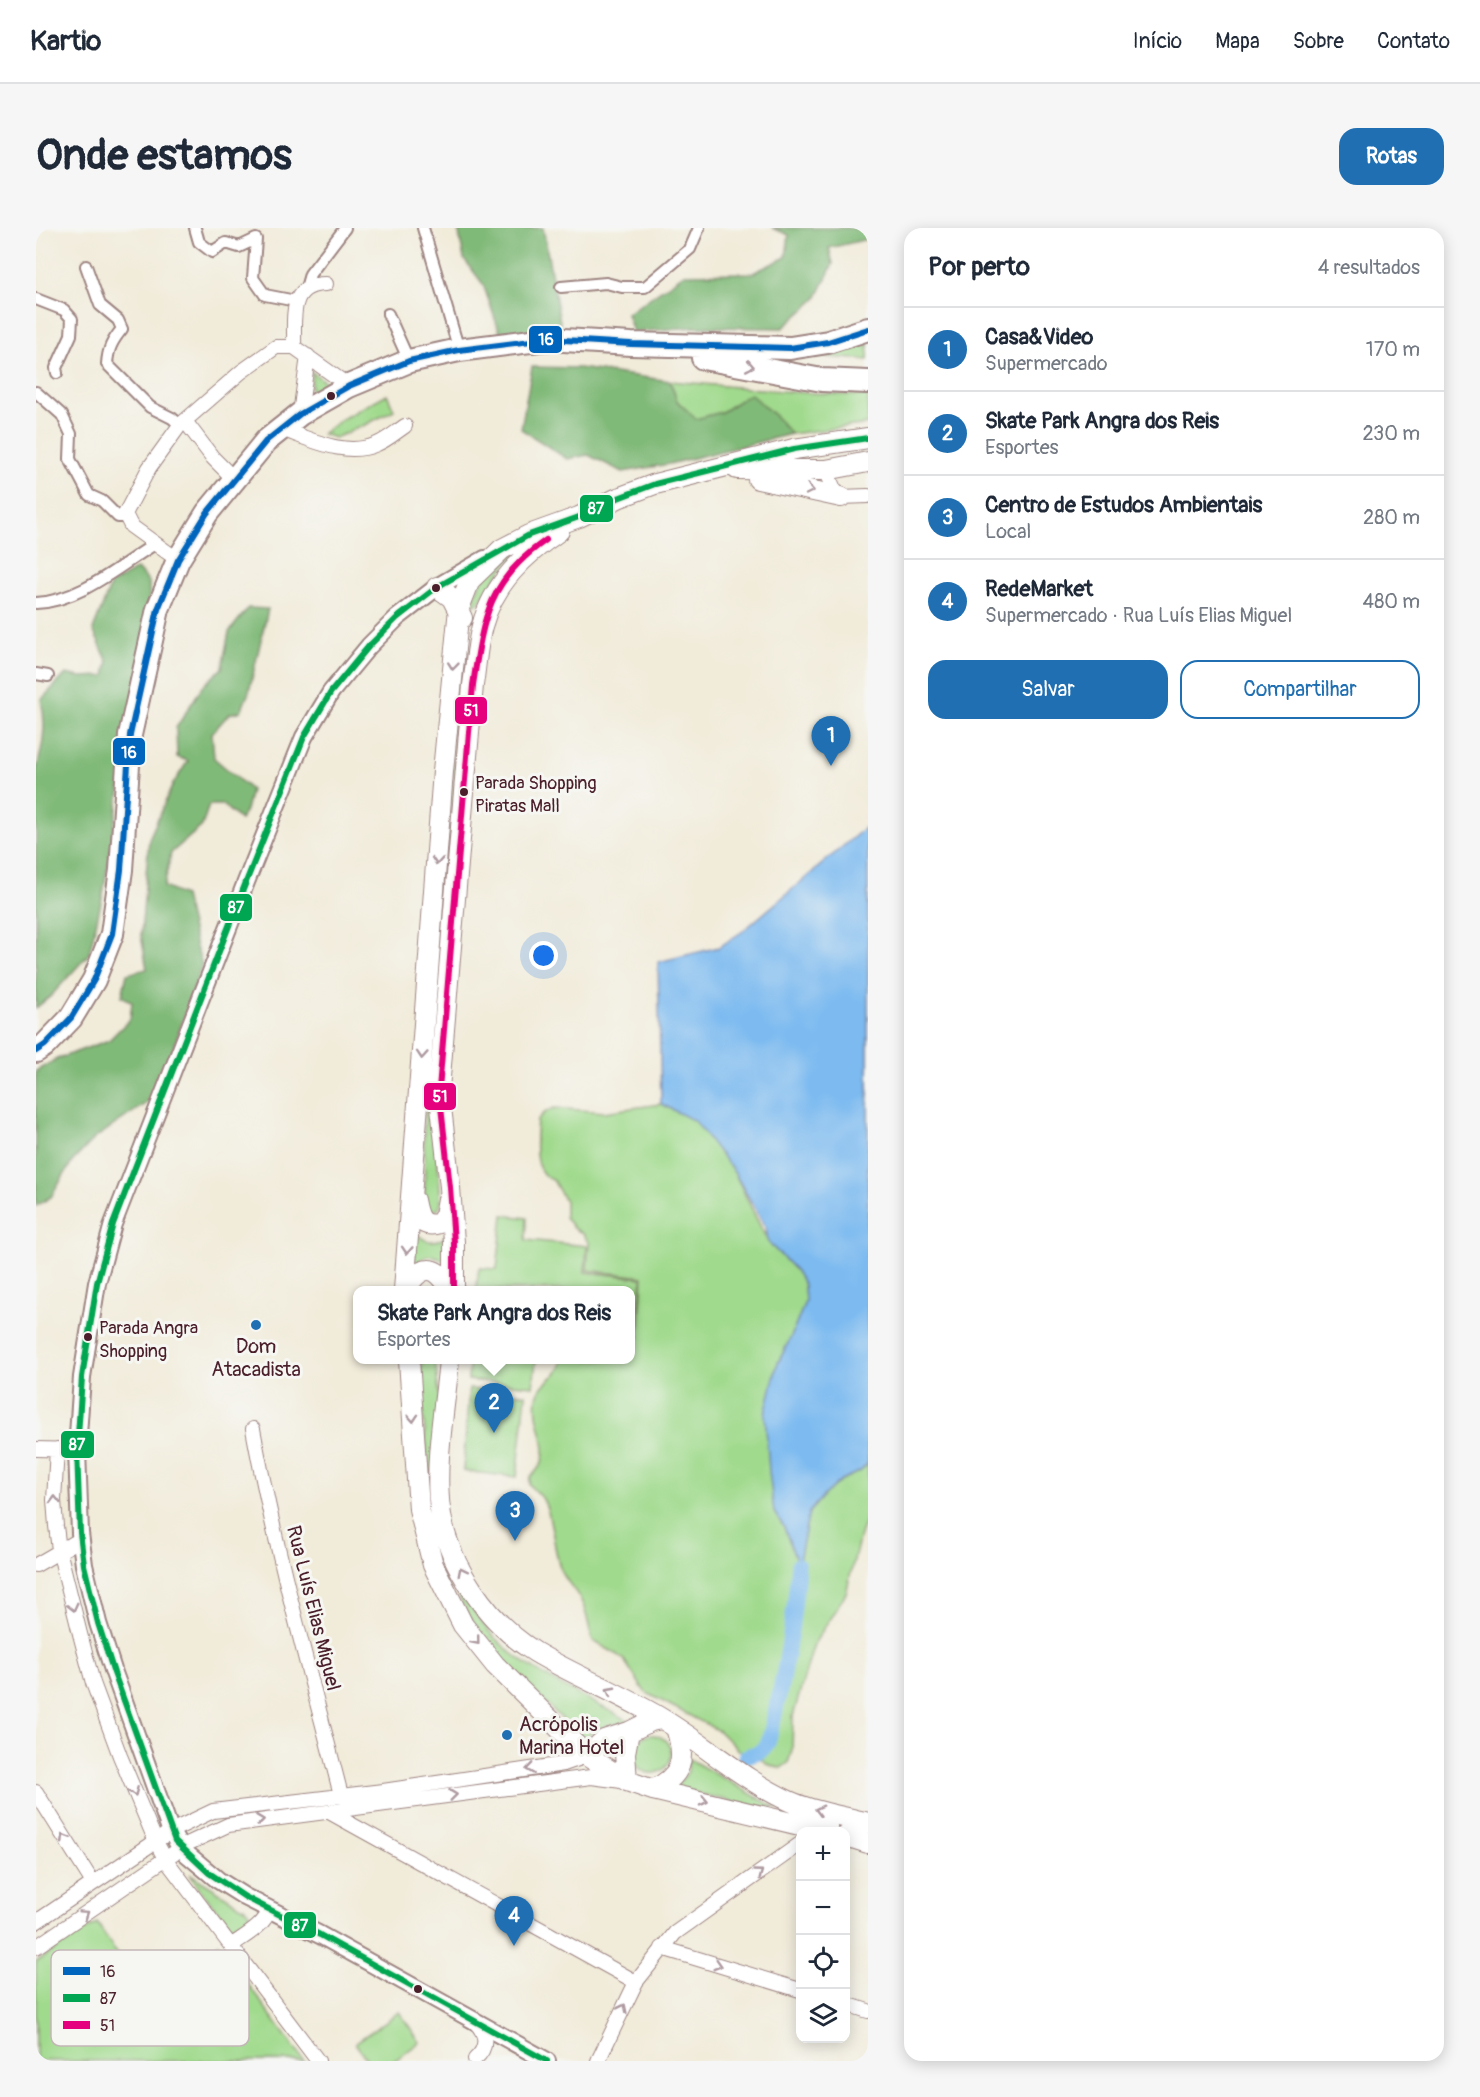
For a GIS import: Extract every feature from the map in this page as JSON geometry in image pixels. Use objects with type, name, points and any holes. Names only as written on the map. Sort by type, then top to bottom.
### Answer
[{"type":"highway","points":[[36,1051],[45,1045],[71,1018],[94,980],[112,934],[121,870],[130,735],[158,609],[178,560],[207,513],[266,441],[300,414],[349,386],[409,362],[459,350],[547,339],[631,344],[790,348],[828,342],[868,329]]},
{"type":"highway","points":[[631,344],[822,380],[868,382]]},
{"type":"main road","points":[[405,1286],[443,771],[459,608],[470,580],[502,549],[529,535],[579,517],[618,498],[655,484],[799,448],[868,438]]},
{"type":"main road","points":[[711,469],[837,493],[835,469],[816,455],[799,448]]},
{"type":"main road","points":[[711,469],[835,469],[868,462]]},
{"type":"main road","points":[[454,1286],[450,1187],[439,1089],[473,685],[482,626],[493,596],[509,573],[536,547],[579,517]]},
{"type":"main road","points":[[437,587],[450,596],[459,608],[471,647],[473,685]]},
{"type":"main road","points":[[412,1185],[417,1216],[423,1224],[432,1225],[440,1223],[445,1215],[450,1187]]},
{"type":"main road","points":[[408,1286],[420,1271],[429,1269],[436,1271],[448,1286]]},
{"type":"main road","points":[[409,1364],[419,1509],[433,1565],[463,1625],[495,1665],[587,1756],[627,1781],[654,1790],[806,1827]]},
{"type":"main road","points":[[449,1364],[439,1473],[440,1510],[455,1558],[468,1584],[497,1621],[526,1645],[669,1724],[772,1792],[791,1802],[868,1822]]},
{"type":"main road","points":[[587,1756],[604,1740],[629,1732],[651,1721],[669,1724]]},
{"type":"main road","points":[[654,1790],[672,1778],[681,1763],[682,1749],[669,1724]]},
{"type":"main road","points":[[627,1781],[625,1753],[629,1732]]},
{"type":"street","points":[[195,228],[199,242],[212,252],[226,243],[239,247],[256,239],[253,278],[265,295],[296,301]]},
{"type":"street","points":[[306,288],[310,274],[345,228]]},
{"type":"street","points":[[423,228],[459,350]]},
{"type":"street","points":[[561,287],[606,283],[622,287],[645,286],[690,249],[699,228]]},
{"type":"street","points":[[86,266],[100,305],[118,320],[122,329],[108,351],[107,364],[150,407],[182,423],[234,479]]},
{"type":"street","points":[[294,347],[296,301],[299,294],[311,285],[326,284]]},
{"type":"street","points":[[36,299],[63,310],[72,319],[71,335],[56,368],[57,374]]},
{"type":"street","points":[[388,314],[409,362]]},
{"type":"street","points":[[36,392],[62,415],[71,434],[70,459],[89,495],[102,501],[118,518],[122,517],[149,468],[182,423],[241,372],[276,347],[294,347],[349,386]]},
{"type":"street","points":[[300,414],[308,356]]},
{"type":"street","points":[[281,429],[349,449],[376,445],[405,426]]},
{"type":"street","points":[[837,493],[868,496]]},
{"type":"street","points":[[125,512],[131,526],[178,560]]},
{"type":"street","points":[[36,603],[54,602],[95,583],[155,544]]},
{"type":"street","points":[[502,549],[437,587],[397,618],[369,645],[331,692],[300,747],[113,1224],[97,1283],[82,1377],[77,1450],[84,1565],[98,1623],[171,1832],[181,1848],[218,1880],[245,1897],[320,1935],[547,2061]]},
{"type":"street","points":[[36,674],[48,676]]},
{"type":"street","name":"Rua Luís Elias Miguel","points":[[253,1429],[276,1539],[341,1795]]},
{"type":"street","points":[[36,1449],[77,1450]]},
{"type":"street","points":[[57,1449],[54,1500],[59,1550],[93,1683],[156,1842],[166,1860],[235,1950]]},
{"type":"street","points":[[36,1565],[81,1539]]},
{"type":"street","points":[[36,1947],[181,1848],[222,1827],[329,1812],[384,1797],[564,1764],[587,1756]]},
{"type":"street","points":[[36,1922],[171,1832],[213,1811],[341,1795],[384,1797],[591,1777],[627,1781]]},
{"type":"street","points":[[36,1792],[93,1883]]},
{"type":"street","points":[[329,1812],[636,1982]]},
{"type":"street","points":[[597,2061],[636,1982],[675,1933],[796,1848]]},
{"type":"street","points":[[232,1946],[262,1923],[270,1909]]},
{"type":"street","points":[[662,1948],[798,1989]]},
{"type":"street","points":[[249,1969],[318,2061]]},
{"type":"street","points":[[850,2005],[868,2011]]},
{"type":"street","points":[[473,2060],[482,2053],[485,2042],[482,2029],[475,2022]]},
{"type":"street","points":[[473,2060],[507,2040]]},
{"type":"green space","points":[[458,228],[543,228],[562,333],[500,333],[483,284],[464,259]]},
{"type":"green space","points":[[772,228],[868,228],[868,239],[829,248],[833,264],[816,299],[783,328],[695,327],[633,332],[627,314],[684,274],[753,273],[786,257],[789,235]]},
{"type":"green space","points":[[868,344],[868,360],[812,356]]},
{"type":"green space","points":[[532,367],[579,368],[670,381],[677,401],[696,419],[722,412],[750,394],[791,434],[669,464],[623,472],[588,455],[567,459],[521,429]]},
{"type":"green space","points":[[312,372],[332,387],[310,401]]},
{"type":"green space","points":[[670,381],[868,396],[868,424],[791,434],[750,394],[722,412],[696,419],[677,401]]},
{"type":"green space","points":[[387,394],[394,410],[335,438],[322,434],[344,418]]},
{"type":"green space","points":[[531,542],[506,564],[478,603],[474,604],[480,583],[487,575],[504,559]]},
{"type":"green space","points":[[137,569],[149,582],[150,610],[103,894],[89,954],[51,996],[36,1008],[36,771],[43,736],[44,718],[41,700],[66,674],[81,677],[105,676],[108,662],[93,630],[111,584]]},
{"type":"green space","points":[[248,608],[268,609],[249,692],[241,711],[229,714],[212,733],[214,758],[251,790],[246,810],[240,820],[223,805],[209,805],[202,826],[171,853],[164,887],[184,896],[202,964],[158,1095],[94,1139],[72,1162],[51,1197],[36,1206],[36,1071],[57,1059],[109,1040],[130,1019],[132,1002],[122,996],[127,974],[147,969],[141,935],[149,839],[173,784],[188,761],[177,757],[176,728],[202,687],[222,668],[229,632]]},
{"type":"green space","points":[[458,715],[462,735],[435,1122],[441,1203],[438,1209],[433,1211],[427,1208],[425,1203],[424,1122]]},
{"type":"green space","points":[[661,1104],[695,1120],[734,1172],[768,1242],[796,1271],[804,1285],[805,1302],[777,1365],[774,1512],[784,1527],[798,1564],[809,1512],[841,1480],[861,1471],[868,1463],[868,1516],[861,1531],[846,1593],[814,1644],[793,1716],[792,1750],[788,1763],[781,1768],[768,1764],[758,1754],[749,1755],[738,1750],[719,1731],[645,1692],[624,1660],[593,1641],[583,1605],[561,1570],[547,1508],[542,1498],[529,1484],[530,1477],[539,1468],[543,1459],[544,1450],[536,1409],[537,1398],[542,1387],[562,1364],[635,1364],[635,1336],[639,1337],[643,1277],[587,1270],[589,1243],[565,1217],[565,1201],[553,1180],[541,1170],[536,1154],[537,1120],[544,1113],[554,1108],[604,1112]]},
{"type":"green space","points":[[503,1215],[527,1218],[526,1240],[587,1246],[585,1272],[642,1278],[637,1335],[635,1335],[635,1286],[477,1286],[479,1268],[497,1269]]},
{"type":"green space","points":[[448,1232],[445,1262],[437,1257],[429,1256],[421,1259],[414,1266],[416,1233],[425,1240],[432,1241],[443,1239]]},
{"type":"green space","points":[[422,1364],[435,1364],[439,1395],[432,1514],[420,1376]]},
{"type":"green space","points":[[470,1364],[536,1364],[533,1386],[468,1380]]},
{"type":"green space","points":[[469,1389],[526,1394],[517,1477],[463,1471]]},
{"type":"green space","points":[[446,1560],[474,1611],[495,1638],[542,1674],[631,1722],[607,1725],[583,1738],[552,1710],[493,1649],[469,1616],[453,1582]]},
{"type":"green space","points":[[652,1735],[666,1740],[671,1754],[666,1768],[652,1773],[638,1768],[633,1754],[638,1740]]},
{"type":"green space","points":[[689,1759],[776,1808],[759,1808],[675,1788],[688,1772]]},
{"type":"green space","points":[[190,1874],[251,1914],[237,1933],[201,1891]]},
{"type":"green space","points":[[97,1923],[115,1950],[55,1950]]},
{"type":"green space","points":[[218,1943],[223,1950],[208,1950]]},
{"type":"green space","points":[[51,1952],[51,2046],[249,2046],[249,1986],[304,2061],[36,2061],[36,1962]]},
{"type":"green space","points":[[399,2012],[420,2042],[394,2061],[368,2061],[355,2043]]},
{"type":"water","points":[[868,825],[868,1463],[861,1471],[841,1480],[809,1512],[798,1565],[784,1527],[774,1512],[765,1414],[777,1365],[805,1302],[804,1285],[796,1271],[768,1242],[766,1228],[734,1172],[695,1121],[661,1104],[658,962],[719,947],[743,931]]},
{"type":"waterway","points":[[745,1757],[760,1752],[768,1743],[787,1655],[798,1565]]},
{"type":"transit line","name":"16","points":[[36,1051],[45,1045],[71,1018],[94,980],[112,934],[121,870],[130,735],[158,609],[178,560],[207,513],[266,441],[300,414],[349,386],[409,361],[459,350],[547,339],[631,344],[790,348],[828,342],[868,329]]},
{"type":"transit line","name":"87","points":[[547,2061],[320,1935],[245,1897],[209,1873],[175,1841],[114,1673],[98,1623],[84,1565],[80,1533],[77,1450],[82,1377],[97,1283],[113,1224],[304,737],[331,692],[369,646],[397,618],[437,587],[529,535],[579,517],[618,498],[655,484],[794,449],[868,438]]},
{"type":"transit line","name":"51","points":[[454,1286],[450,1187],[439,1089],[473,685],[480,641],[491,604],[511,571],[526,555],[546,540]]},
{"type":"place","name":"Casa&Video","points":[[831,766]]},
{"type":"place","name":"Parada Shopping Piratas Mall","points":[[464,792]]},
{"type":"place","name":"Dom Atacadista","points":[[256,1325]]},
{"type":"place","name":"Parada Angra Shopping","points":[[88,1337]]},
{"type":"place","name":"Skate Park Angra dos Reis","points":[[494,1433]]},
{"type":"place","name":"Centro de Estudos Ambientais","points":[[515,1541]]},
{"type":"place","name":"Acrópolis Marina Hotel","points":[[507,1735]]},
{"type":"place","name":"RedeMarket","points":[[514,1946]]}]
